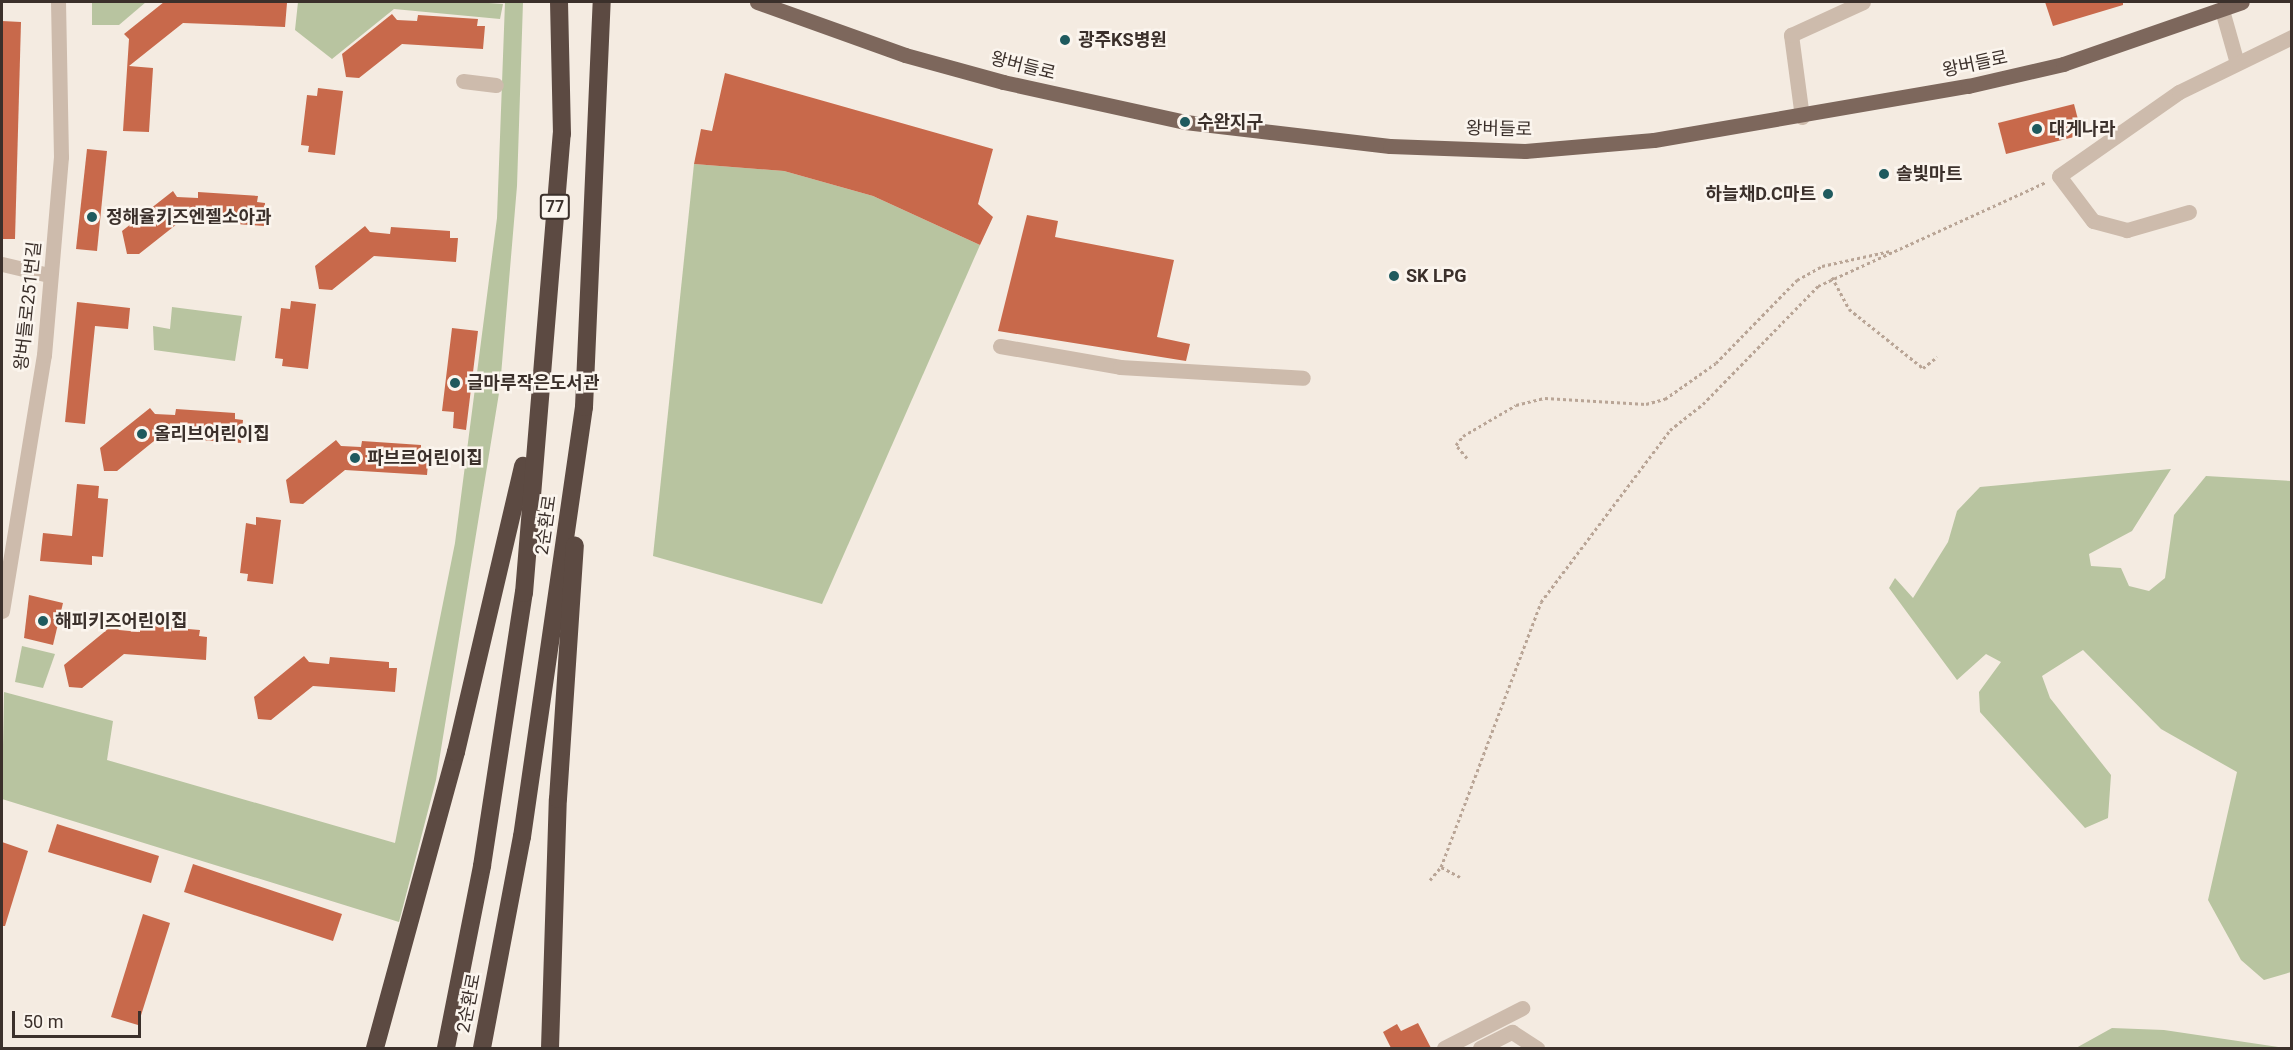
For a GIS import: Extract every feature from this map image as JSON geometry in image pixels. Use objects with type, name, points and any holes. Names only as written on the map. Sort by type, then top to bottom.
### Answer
[{"type":"highway","name":"2순환로","points":[[446,1048],[482,866],[524,593],[536,411],[562,134],[559,2]]},
{"type":"highway","name":"2순환로","points":[[482,1048],[522,837],[584,407],[602,2]]},
{"type":"highway","points":[[550,1048],[558,799],[584,407]]},
{"type":"highway","points":[[375,1048],[456,752],[536,411]]},
{"type":"main road","name":"왕버들로","points":[[757,2],[905,55],[1003,82],[1185,122],[1305,138],[1525,151],[1654,140],[1802,117],[2063,64],[2220,6],[2242,2]]},
{"type":"street","name":"왕버들로251번길","points":[[2,611],[44,355],[49,275],[61,157],[58,2]]},
{"type":"street","points":[[1802,117],[1791,35],[1863,2]]},
{"type":"street","points":[[2220,6],[2237,63]]},
{"type":"street","points":[[2189,212],[2127,230],[2093,221],[2059,176],[2179,92],[2292,37]]},
{"type":"street","points":[[463,81],[496,85]]},
{"type":"street","points":[[2,264],[49,275]]},
{"type":"street","points":[[1000,346],[1120,367],[1303,378]]},
{"type":"street","points":[[1444,1048],[1522,1008]]},
{"type":"street","points":[[1480,1048],[1512,1032],[1537,1048]]},
{"type":"path","points":[[1430,880],[1441,867],[1541,602],[1670,430],[1832,277],[1909,247],[2059,176]]},
{"type":"path","points":[[1467,458],[1456,445],[1463,436],[1516,405],[1545,398],[1646,404],[1665,399],[1716,363],[1797,280],[1822,266],[1909,247]]},
{"type":"path","points":[[1832,277],[1850,309],[1923,368],[1937,357]]},
{"type":"path","points":[[1441,867],[1460,877]]},
{"type":"green space","points":[[92,2],[146,2],[119,25],[92,25]]},
{"type":"green space","points":[[298,2],[503,4],[500,19],[394,9],[332,59],[295,30]]},
{"type":"green space","points":[[505,2],[523,2],[517,186],[500,387],[436,780],[399,922],[2,799],[4,692],[113,721],[107,760],[395,843],[455,543],[497,218]]},
{"type":"green space","points":[[694,164],[784,171],[873,196],[980,245],[822,604],[653,556]]},
{"type":"green space","points":[[172,307],[242,316],[235,361],[154,350],[153,326],[170,329]]},
{"type":"green space","points":[[2171,469],[2132,531],[2089,554],[2091,566],[2121,568],[2129,586],[2149,591],[2165,578],[2174,515],[2206,476],[2291,481],[2291,972],[2264,980],[2241,960],[2208,900],[2237,772],[2161,729],[2083,650],[2042,676],[2050,698],[2111,775],[2108,818],[2085,828],[1980,712],[1979,692],[2001,662],[1986,654],[1957,680],[1889,588],[1895,578],[1913,598],[1948,542],[1957,511],[1980,487]]},
{"type":"green space","points":[[22,646],[55,654],[43,688],[15,682]]},
{"type":"green space","points":[[2112,1028],[2164,1030],[2285,1048],[2076,1048]]},
{"type":"building","points":[[164,2],[287,3],[285,27],[183,23],[129,66],[153,68],[149,132],[123,131],[129,39],[124,34]]},
{"type":"building","points":[[2045,2],[2123,2],[2123,5],[2053,26]]},
{"type":"building","points":[[392,14],[397,20],[417,21],[418,15],[478,19],[477,26],[485,26],[483,49],[402,44],[359,78],[346,77],[342,54]]},
{"type":"building","points":[[2,21],[21,22],[15,239],[2,239]]},
{"type":"building","points":[[725,73],[993,149],[978,204],[993,217],[980,245],[873,196],[784,171],[694,164],[701,129],[712,131]]},
{"type":"building","points":[[318,88],[343,91],[335,155],[308,152],[309,146],[301,145],[307,95],[317,96]]},
{"type":"building","points":[[2074,104],[2082,135],[2006,154],[1998,123]]},
{"type":"building","points":[[87,149],[107,151],[97,251],[76,249]]},
{"type":"building","points":[[173,191],[177,197],[198,198],[198,192],[258,196],[257,202],[265,203],[264,226],[182,220],[139,254],[127,254],[122,231]]},
{"type":"building","points":[[1027,215],[1058,221],[1055,237],[1174,260],[1157,337],[1190,344],[1186,361],[998,331]]},
{"type":"building","points":[[365,226],[370,232],[390,234],[391,227],[450,231],[450,238],[458,238],[456,262],[374,256],[332,290],[319,289],[315,266]]},
{"type":"building","points":[[291,301],[316,304],[308,369],[282,366],[283,359],[275,358],[281,308],[290,309]]},
{"type":"building","points":[[77,302],[130,308],[128,329],[95,326],[85,424],[65,422]]},
{"type":"building","points":[[452,328],[478,331],[466,430],[453,428],[454,412],[442,411]]},
{"type":"building","points":[[150,408],[155,414],[175,415],[176,409],[235,413],[235,419],[243,420],[241,443],[159,437],[117,471],[104,471],[100,448]]},
{"type":"building","points":[[336,440],[341,446],[361,447],[362,441],[421,445],[421,452],[429,452],[427,475],[345,470],[303,504],[290,503],[286,480]]},
{"type":"building","points":[[77,484],[99,486],[98,498],[108,499],[103,557],[92,556],[92,565],[40,561],[43,533],[72,536]]},
{"type":"building","points":[[256,517],[281,520],[273,584],[247,581],[248,574],[240,573],[246,523],[256,525]]},
{"type":"building","points":[[29,595],[63,603],[53,645],[24,638]]},
{"type":"building","points":[[114,624],[119,630],[140,632],[140,625],[200,630],[199,636],[207,637],[206,660],[124,654],[82,688],[69,687],[64,665]]},
{"type":"building","points":[[304,656],[309,662],[329,664],[330,657],[389,662],[389,668],[397,668],[395,692],[313,686],[271,720],[258,719],[254,697]]},
{"type":"building","points":[[57,824],[159,856],[151,883],[48,852]]},
{"type":"building","points":[[2,842],[28,851],[5,926],[2,926]]},
{"type":"building","points":[[193,864],[342,914],[333,941],[184,892]]},
{"type":"building","points":[[143,914],[170,923],[138,1025],[111,1017]]},
{"type":"building","points":[[1418,1023],[1431,1048],[1391,1048],[1383,1032],[1397,1024],[1401,1031]]},
{"type":"place","name":"광주KS병원","points":[[1065,40]]},
{"type":"place","name":"수완지구","points":[[1185,122]]},
{"type":"place","name":"대게나라","points":[[2037,129]]},
{"type":"place","name":"솔빛마트","points":[[1884,174]]},
{"type":"place","name":"하늘채D.C마트","points":[[1828,194]]},
{"type":"place","name":"정해율키즈엔젤소아과","points":[[92,217]]},
{"type":"place","name":"SK LPG","points":[[1394,276]]},
{"type":"place","name":"글마루작은도서관","points":[[455,383]]},
{"type":"place","name":"올리브어린이집","points":[[142,434]]},
{"type":"place","name":"파브르어린이집","points":[[355,458]]},
{"type":"place","name":"해피키즈어린이집","points":[[43,621]]}]
